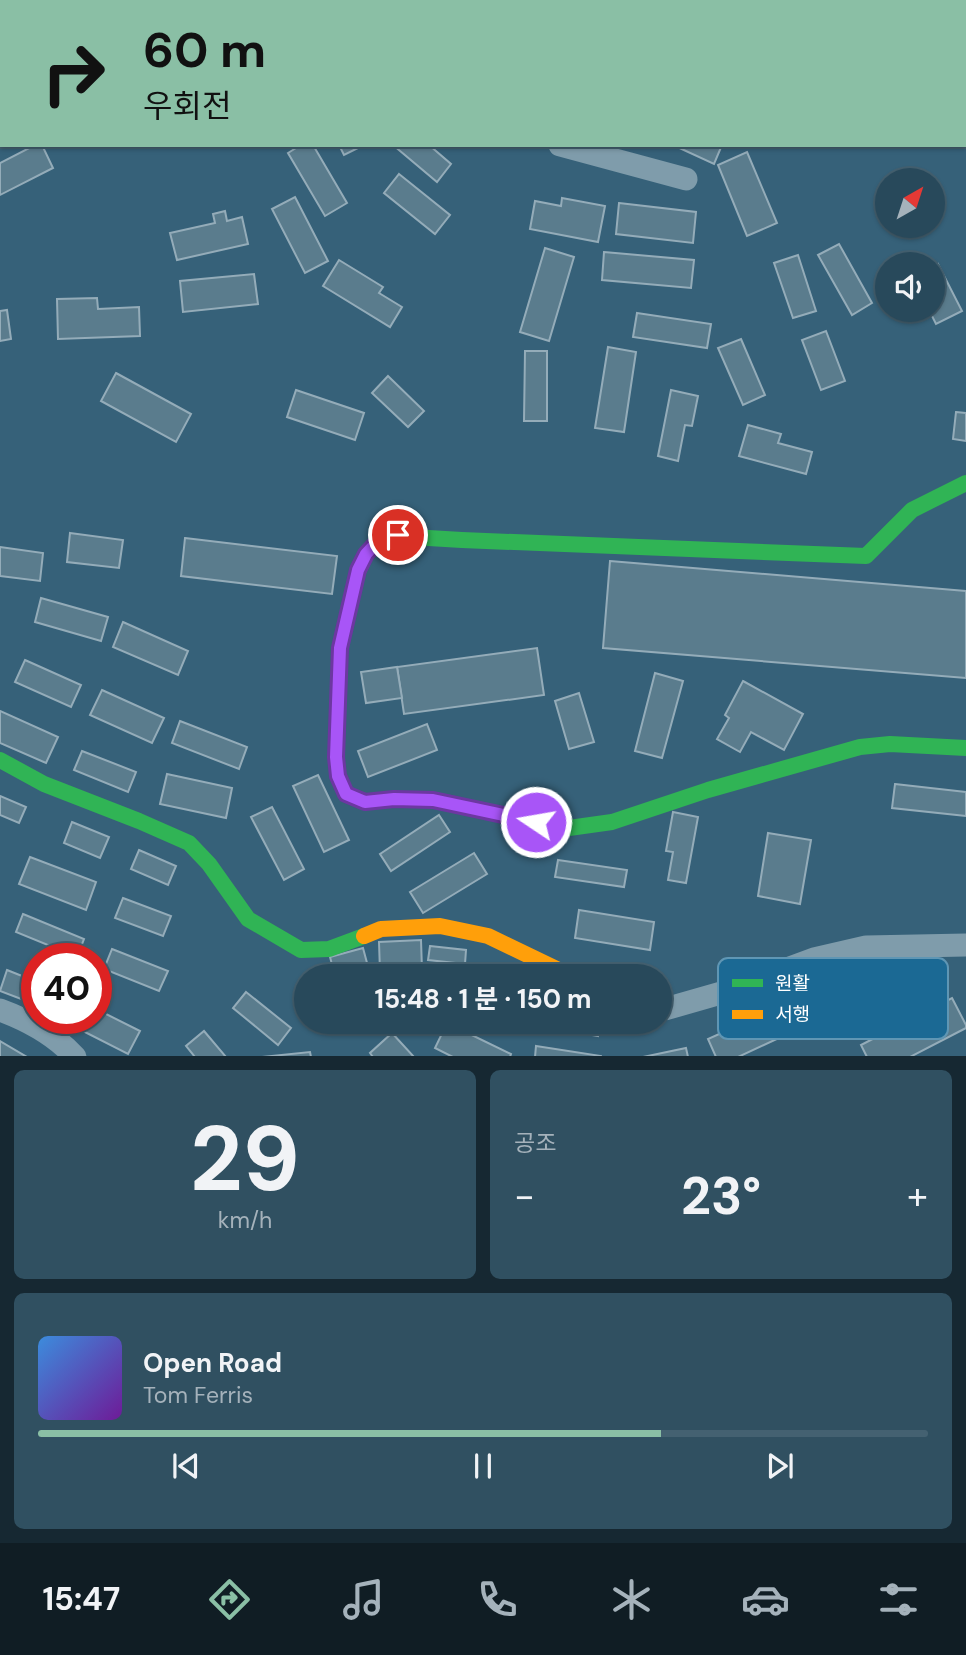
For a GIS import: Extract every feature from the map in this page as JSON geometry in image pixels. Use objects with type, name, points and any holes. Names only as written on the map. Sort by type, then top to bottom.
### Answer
[{"type":"street","points":[[567,147],[686,180]]},
{"type":"street","points":[[966,483],[912,510],[866,556],[462,540],[398,535],[379,540],[366,554],[358,570],[340,648],[336,757],[338,776],[346,794],[365,802],[394,799],[433,800],[569,828],[612,822],[708,790],[860,747],[890,744],[966,748]]},
{"type":"street","points":[[0,760],[44,784],[189,843],[209,864],[248,919],[301,950],[329,949],[381,929],[440,926],[488,936],[546,964]]},
{"type":"street","points":[[818,958],[866,947],[966,946]]},
{"type":"street","points":[[672,1007],[718,994]]},
{"type":"street","points":[[0,1010],[26,1020],[75,1056]]},
{"type":"building","points":[[31,147],[43,147],[53,168],[0,195],[0,163]]},
{"type":"building","points":[[298,147],[314,147],[347,203],[325,216],[288,153]]},
{"type":"building","points":[[340,147],[360,147],[344,155]]},
{"type":"building","points":[[395,147],[431,147],[451,164],[437,182]]},
{"type":"building","points":[[677,147],[721,147],[714,164]]},
{"type":"building","points":[[747,152],[777,223],[747,236],[718,165]]},
{"type":"building","points":[[399,174],[450,215],[435,234],[384,193]]},
{"type":"building","points":[[295,197],[328,261],[305,273],[272,209]]},
{"type":"building","points":[[562,198],[605,206],[598,242],[530,229],[535,201],[561,206]]},
{"type":"building","points":[[619,203],[696,212],[693,243],[616,234]]},
{"type":"building","points":[[225,211],[227,221],[242,217],[248,244],[177,260],[170,233],[215,223],[213,214]]},
{"type":"building","points":[[839,244],[872,303],[852,315],[818,255]]},
{"type":"building","points":[[545,248],[574,257],[549,341],[520,332]]},
{"type":"building","points":[[604,252],[694,260],[691,288],[602,280]]},
{"type":"building","points":[[798,255],[816,311],[793,318],[774,263]]},
{"type":"building","points":[[339,260],[383,287],[379,293],[402,307],[390,327],[323,286]]},
{"type":"building","points":[[254,274],[258,304],[183,312],[180,281]]},
{"type":"building","points":[[945,278],[962,311],[945,320]]},
{"type":"building","points":[[97,298],[98,309],[139,307],[140,336],[58,339],[57,299]]},
{"type":"building","points":[[7,310],[11,339],[0,341],[0,311]]},
{"type":"building","points":[[637,313],[711,324],[707,348],[633,337]]},
{"type":"building","points":[[826,331],[845,381],[821,390],[802,340]]},
{"type":"building","points":[[741,339],[765,395],[743,405],[718,348]]},
{"type":"building","points":[[608,347],[636,352],[624,432],[595,428]]},
{"type":"building","points":[[525,351],[547,351],[547,421],[524,421]]},
{"type":"building","points":[[116,373],[191,414],[176,442],[101,401]]},
{"type":"building","points":[[388,376],[424,411],[408,427],[372,393]]},
{"type":"building","points":[[296,390],[364,413],[355,440],[287,417]]},
{"type":"building","points":[[671,390],[698,396],[692,426],[685,425],[678,461],[658,456]]},
{"type":"building","points":[[956,412],[966,413],[966,441],[953,439]]},
{"type":"building","points":[[748,425],[781,434],[778,443],[812,452],[806,474],[739,456]]},
{"type":"building","points":[[70,533],[123,540],[119,568],[67,562]]},
{"type":"building","points":[[185,538],[337,556],[332,594],[181,576]]},
{"type":"building","points":[[0,547],[43,553],[40,581],[0,576]]},
{"type":"building","points":[[610,561],[966,591],[966,678],[603,648]]},
{"type":"building","points":[[41,598],[108,617],[101,641],[35,622]]},
{"type":"building","points":[[123,622],[188,651],[178,675],[113,647]]},
{"type":"building","points":[[537,648],[544,695],[404,714],[397,667]]},
{"type":"building","points":[[25,660],[81,685],[71,707],[15,682]]},
{"type":"building","points":[[397,667],[402,698],[366,703],[361,672]]},
{"type":"building","points":[[655,673],[683,681],[662,758],[635,751]]},
{"type":"building","points":[[743,681],[803,714],[784,750],[751,732],[740,752],[717,739],[729,718],[725,715]]},
{"type":"building","points":[[102,690],[164,718],[152,743],[90,715]]},
{"type":"building","points":[[579,693],[594,742],[569,749],[555,701]]},
{"type":"building","points":[[0,711],[58,737],[46,763],[0,743]]},
{"type":"building","points":[[180,721],[247,747],[239,769],[172,743]]},
{"type":"building","points":[[427,724],[437,750],[368,777],[358,751]]},
{"type":"building","points":[[82,751],[136,772],[128,792],[74,770]]},
{"type":"building","points":[[167,774],[232,788],[226,818],[160,804]]},
{"type":"building","points":[[318,775],[349,840],[324,852],[293,786]]},
{"type":"building","points":[[895,784],[966,792],[966,816],[892,808]]},
{"type":"building","points":[[0,796],[26,807],[19,823],[0,815]]},
{"type":"building","points":[[272,807],[304,869],[284,880],[251,817]]},
{"type":"building","points":[[673,812],[698,817],[686,883],[668,880],[673,852],[666,851]]},
{"type":"building","points":[[439,815],[450,832],[391,871],[380,854]]},
{"type":"building","points":[[72,822],[109,837],[100,858],[64,843]]},
{"type":"building","points":[[768,833],[811,840],[800,904],[758,896]]},
{"type":"building","points":[[139,850],[176,866],[168,885],[131,869]]},
{"type":"building","points":[[474,853],[487,874],[423,913],[410,892]]},
{"type":"building","points":[[30,857],[96,882],[86,910],[19,884]]},
{"type":"building","points":[[558,860],[627,870],[624,887],[555,877]]},
{"type":"building","points":[[123,898],[171,916],[163,936],[115,918]]},
{"type":"building","points":[[579,910],[654,922],[650,950],[575,938]]},
{"type":"building","points":[[23,914],[84,939],[82,943],[43,943],[16,932]]},
{"type":"building","points":[[421,940],[422,964],[380,964],[379,942]]},
{"type":"building","points":[[430,946],[466,950],[465,964],[428,960]]},
{"type":"building","points":[[363,948],[367,964],[332,964],[330,957]]},
{"type":"building","points":[[112,949],[168,971],[159,991],[112,972]]},
{"type":"building","points":[[7,970],[21,976],[21,999],[0,991]]},
{"type":"building","points":[[246,992],[291,1028],[278,1045],[233,1008]]},
{"type":"building","points":[[952,998],[966,1028],[948,1037],[948,1000]]},
{"type":"building","points":[[112,1017],[140,1031],[128,1054],[89,1034],[112,1034]]},
{"type":"building","points":[[204,1031],[225,1056],[194,1056],[186,1046]]},
{"type":"building","points":[[393,1034],[413,1056],[372,1056],[370,1053]]},
{"type":"building","points":[[442,1034],[470,1034],[511,1054],[510,1056],[451,1056],[435,1048]]},
{"type":"building","points":[[718,1034],[718,1039],[777,1039],[740,1056],[716,1056],[708,1039]]},
{"type":"building","points":[[873,1039],[945,1039],[912,1056],[866,1056],[861,1045]]},
{"type":"building","points":[[0,1041],[25,1056],[0,1056]]},
{"type":"building","points":[[536,1046],[601,1056],[535,1056]]},
{"type":"building","points":[[686,1048],[688,1056],[648,1056]]},
{"type":"building","points":[[310,1052],[311,1056],[272,1056]]},
{"type":"traffic: fast","points":[[395,536],[866,556],[912,510],[966,483]]},
{"type":"traffic: fast","points":[[336,751],[338,776],[346,794],[365,802],[394,799],[433,800],[569,828],[612,822],[708,790],[860,747],[890,744],[966,748]]},
{"type":"traffic: fast","points":[[0,760],[44,784],[189,843],[209,864],[248,919],[301,950],[329,949],[364,936]]},
{"type":"traffic: slow","points":[[336,751],[340,648],[358,571],[366,554],[379,540],[395,536]]},
{"type":"traffic: slow","points":[[364,936],[381,929],[440,926],[488,936],[546,964]]},
{"type":"route","points":[[398,535],[379,540],[366,554],[358,570],[340,648],[336,757],[338,776],[346,794],[365,802],[394,799],[433,800],[536,822]]}]
